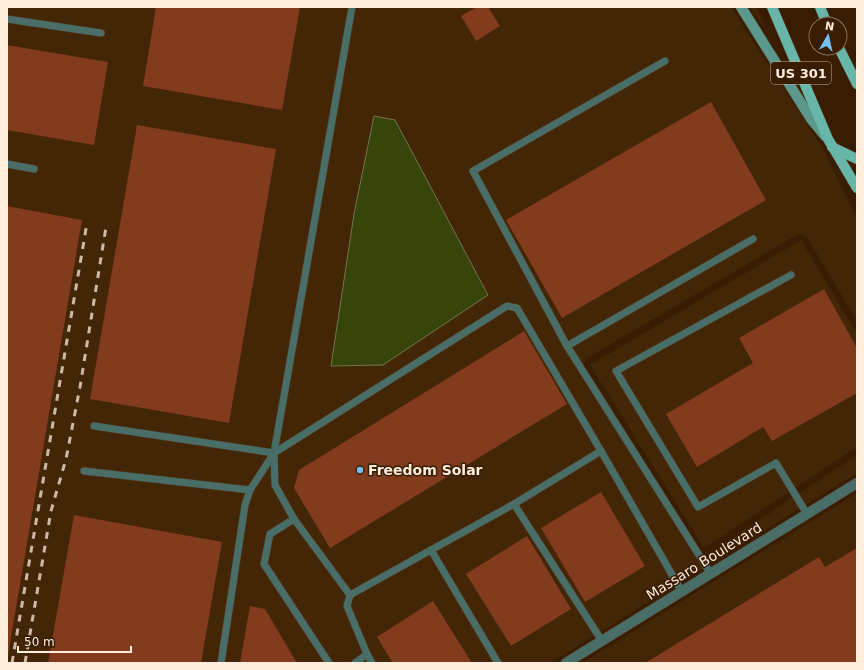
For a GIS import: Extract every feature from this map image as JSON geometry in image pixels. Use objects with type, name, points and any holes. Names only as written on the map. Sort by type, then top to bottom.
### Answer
[{"type":"main road","points":[[741,7],[811,119],[830,143],[857,159]]},
{"type":"main road","name":"US 301","points":[[772,7],[830,143],[857,188]]},
{"type":"main road","name":"US 301","points":[[845,56],[853,68],[857,84]]},
{"type":"street","name":"Massaro Boulevard","points":[[566,663],[857,483]]},
{"type":"lane","points":[[352,7],[274,453],[275,485],[294,519],[350,595],[348,606],[372,663]]},
{"type":"lane","points":[[7,19],[101,33]]},
{"type":"lane","points":[[665,61],[474,171],[567,346],[711,574]]},
{"type":"lane","points":[[7,164],[34,169]]},
{"type":"lane","points":[[567,346],[753,238]]},
{"type":"lane","points":[[791,275],[616,371],[698,507],[776,463],[807,514]]},
{"type":"lane","points":[[221,663],[245,505],[250,490],[274,453],[507,306],[516,308],[601,450],[682,592]]},
{"type":"lane","points":[[94,426],[274,453]]},
{"type":"lane","points":[[350,595],[514,504],[601,450]]},
{"type":"lane","points":[[84,471],[250,490]]},
{"type":"lane","points":[[514,504],[602,641]]},
{"type":"lane","points":[[294,519],[270,534],[264,564],[329,663]]},
{"type":"lane","points":[[431,550],[498,663]]},
{"type":"lane","points":[[355,663],[367,654]]},
{"type":"shaded area","points":[[7,7],[731,7],[825,152],[857,219],[857,321],[806,236],[800,233],[587,358],[584,362],[584,367],[701,555],[705,556],[857,455],[857,473],[550,663],[7,663]],"holes":[[[375,117],[331,366],[354,214]]]},
{"type":"shaded area","points":[[751,7],[756,7],[769,36]]},
{"type":"shaded area","points":[[374,116],[395,120],[488,295],[383,365],[331,366],[354,214]]},
{"type":"shaded area","points":[[801,240],[857,334],[857,447],[704,548],[590,365]]},
{"type":"shaded area","points":[[857,493],[857,663],[582,663]]},
{"type":"building","points":[[156,7],[300,7],[282,110],[143,86]]},
{"type":"building","points":[[477,7],[488,7],[500,26],[476,41],[461,16]]},
{"type":"building","points":[[7,45],[108,62],[94,145],[7,130]]},
{"type":"building","points":[[711,102],[766,200],[562,318],[506,220]]},
{"type":"building","points":[[137,125],[276,149],[229,423],[90,399]]},
{"type":"building","points":[[7,206],[82,220],[8,655],[7,654]]},
{"type":"building","points":[[824,289],[857,348],[857,393],[772,441],[763,427],[697,467],[666,414],[753,363],[739,338]]},
{"type":"building","points":[[524,331],[567,404],[330,548],[294,488],[299,470]]},
{"type":"building","points":[[601,492],[645,566],[585,602],[541,528]]},
{"type":"building","points":[[74,515],[222,542],[201,663],[48,663]]},
{"type":"building","points":[[527,536],[571,609],[511,646],[466,574]]},
{"type":"building","points":[[857,548],[857,663],[645,663],[819,557],[825,567]]},
{"type":"building","points":[[433,601],[472,663],[393,663],[377,637]]},
{"type":"building","points":[[250,606],[265,609],[297,663],[240,663]]},
{"type":"railway","points":[[12,663],[87,223]]},
{"type":"railway","points":[[25,663],[51,511],[66,459],[80,387],[106,227]]},
{"type":"place","name":"Freedom Solar","points":[[360,470]]}]
